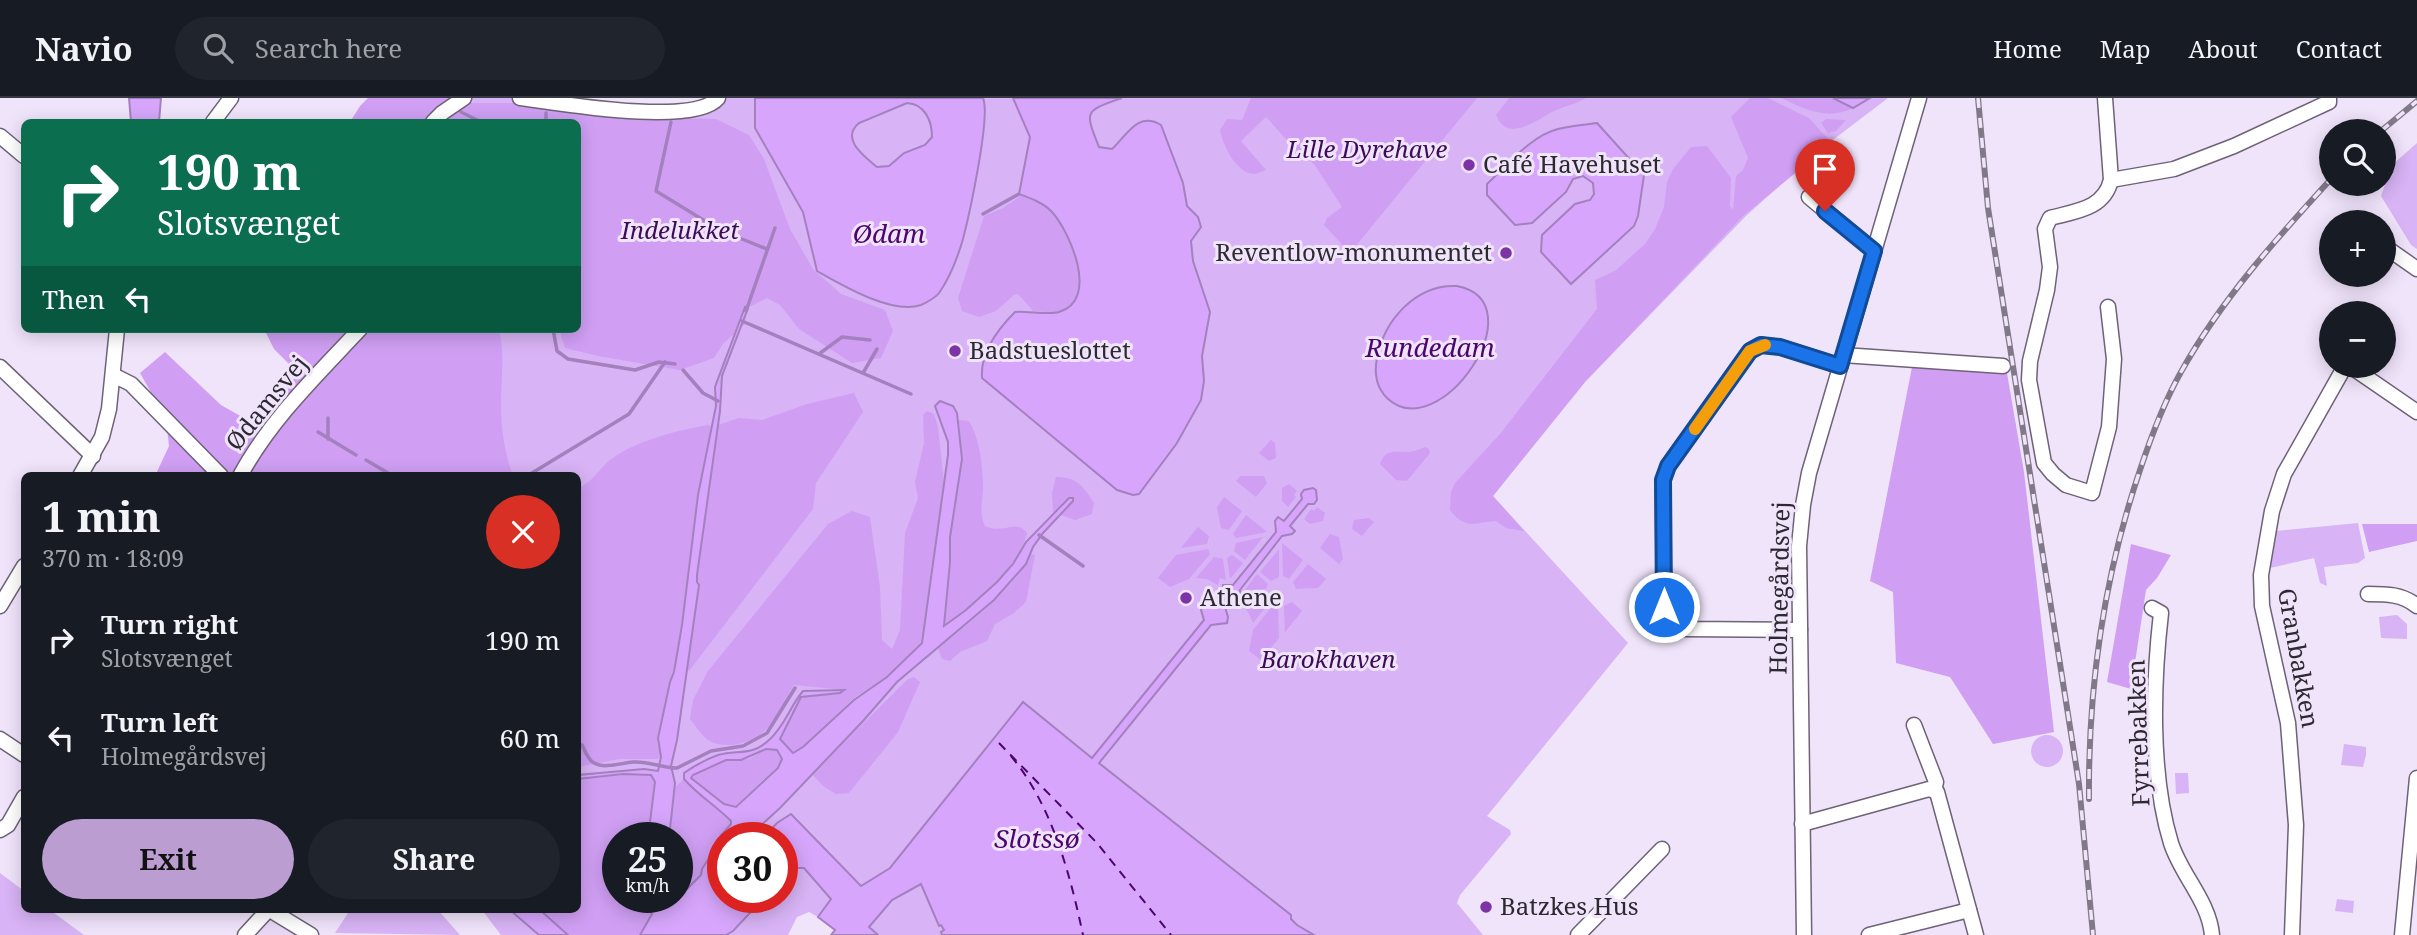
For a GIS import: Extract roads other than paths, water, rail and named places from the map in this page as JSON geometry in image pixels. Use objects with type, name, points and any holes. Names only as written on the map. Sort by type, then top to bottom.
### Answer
[{"type":"street","points":[[215,119],[231,98]]},
{"type":"street","points":[[437,119],[462,98]]},
{"type":"street","points":[[520,98],[609,110],[683,111],[698,110],[713,104],[718,98]]},
{"type":"street","name":"Holmegårdsvej","points":[[1804,935],[1799,546],[1803,505],[1809,473],[1919,98]]},
{"type":"street","points":[[2105,98],[2111,180],[2102,200],[2090,208],[2050,218],[2045,229],[2050,267],[2048,290],[2030,361],[2029,380],[2044,463],[2066,485],[2092,493],[2109,427],[2114,359],[2108,307]]},
{"type":"street","points":[[2111,180],[2174,169],[2234,146],[2329,102],[2329,98]]},
{"type":"street","points":[[0,136],[21,154]]},
{"type":"street","points":[[1809,197],[1874,251]]},
{"type":"street","points":[[2396,255],[2417,270]]},
{"type":"street","points":[[83,472],[102,437],[109,410],[117,333]]},
{"type":"street","name":"Ødamsvej","points":[[242,472],[250,457],[289,405],[356,333]]},
{"type":"street","points":[[1800,630],[1685,629],[1674,626],[1664,607],[1663,480],[1668,466],[1750,351],[1761,345],[1841,361],[2003,366]]},
{"type":"street","points":[[0,367],[93,456]]},
{"type":"street","points":[[113,375],[131,384],[217,472]]},
{"type":"street","name":"Granbakken","points":[[2292,935],[2296,825],[2289,735],[2262,606],[2261,575],[2272,511],[2284,474],[2341,378]]},
{"type":"street","name":"Granbakken","points":[[2366,378],[2417,412]]},
{"type":"street","points":[[0,606],[21,571]]},
{"type":"street","points":[[2368,594],[2390,593],[2417,606]]},
{"type":"street","name":"Fyrrebakken","points":[[2152,608],[2161,613],[2155,701],[2160,794],[2171,845],[2211,920],[2212,935]]},
{"type":"street","points":[[1914,724],[1936,782],[1934,790]]},
{"type":"street","points":[[0,738],[21,753]]},
{"type":"street","points":[[2402,935],[2417,778]]},
{"type":"street","points":[[1802,824],[1929,789],[1934,790],[1976,935]]},
{"type":"street","points":[[0,830],[8,825],[21,802]]},
{"type":"street","points":[[1578,935],[1662,849]]},
{"type":"street","points":[[1870,935],[1969,910]]},
{"type":"street","points":[[244,935],[266,913]]},
{"type":"street","points":[[274,913],[311,935]]},
{"type":"water","points":[[129,98],[161,98],[159,119],[131,119]]},
{"type":"water","name":"Ødam","points":[[755,98],[983,98],[985,108],[982,144],[966,227],[953,267],[938,295],[921,305],[896,306],[868,297],[817,271],[803,212],[755,128]],"holes":[[[907,103],[913,104],[926,114],[932,137],[925,145],[904,153],[889,166],[877,167],[856,147],[852,135],[854,129],[859,123]]]},
{"type":"water","points":[[1013,98],[1122,98],[1095,109],[1091,114],[1091,126],[1099,147],[1112,149],[1139,123],[1153,121],[1161,125],[1183,183],[1187,206],[1198,217],[1201,227],[1191,241],[1193,261],[1210,312],[1202,356],[1204,381],[1201,400],[1177,443],[1139,494],[1117,490],[982,378],[987,350],[1002,326],[1015,312],[1059,312],[1071,305],[1078,294],[1080,280],[1073,249],[1052,212],[1037,201],[1019,194],[1030,137]]},
{"type":"water","points":[[1833,98],[1870,98],[1853,108]]},
{"type":"water","points":[[1597,123],[1644,175],[1638,216],[1634,226],[1571,284],[1541,252],[1542,235],[1575,204],[1590,200],[1594,194],[1593,183],[1583,176],[1573,179],[1566,192],[1532,223],[1515,225],[1487,195],[1487,184],[1538,138],[1558,129]]},
{"type":"water","name":"Rundedam","points":[[1457,286],[1480,297],[1488,317],[1485,342],[1472,367],[1454,389],[1431,404],[1408,408],[1387,398],[1378,384],[1376,369],[1381,344],[1394,318],[1415,298],[1428,291]]},
{"type":"water","points":[[745,307],[748,308],[722,376],[720,411],[697,575],[699,585],[671,766],[675,783],[671,822],[650,822],[655,782],[651,775],[623,774],[581,779],[581,775],[644,769],[658,771],[661,757],[658,738],[674,672],[698,495],[716,406],[715,387]]},
{"type":"water","points":[[940,401],[953,406],[957,413],[962,459],[950,537],[944,626],[997,582],[1013,564],[1026,542],[1069,498],[1073,498],[1073,501],[1043,533],[1026,564],[994,600],[897,682],[780,808],[765,822],[731,822],[684,779],[684,773],[718,755],[750,751],[762,745],[779,729],[803,691],[844,690],[840,693],[801,697],[780,739],[793,753],[854,700],[887,677],[922,643],[948,442],[935,406]],"holes":[[[766,749],[777,750],[782,759],[778,768],[736,807],[724,804],[691,778],[726,760],[741,760]]]},
{"type":"water","name":"Slotssø","points":[[1304,490],[1316,490],[1317,500],[1314,504],[1308,504],[1290,526],[1295,531],[1282,536],[1240,590],[1241,599],[1230,600],[1225,607],[1227,623],[1211,625],[1099,763],[1291,915],[1297,925],[1314,935],[942,935],[944,930],[939,926],[921,884],[892,900],[869,927],[878,935],[831,935],[835,930],[818,917],[831,899],[804,868],[798,868],[798,822],[779,822],[791,814],[861,886],[890,868],[1023,702],[1092,758],[1204,620],[1201,610],[1203,603],[1219,602],[1224,595],[1223,585],[1233,585],[1276,532],[1275,521],[1278,517],[1284,521],[1302,499]]},
{"type":"water","points":[[707,861],[707,913],[750,913],[726,935],[640,935],[651,913],[693,913],[693,883],[701,875]]},
{"type":"water","points":[[513,913],[543,913],[568,935],[539,935]]},
{"type":"waterway","points":[[461,112],[475,119]]},
{"type":"waterway","points":[[546,113],[546,119]]},
{"type":"waterway","points":[[671,122],[656,191],[723,232]]},
{"type":"waterway","points":[[983,214],[1019,194]]},
{"type":"waterway","points":[[746,311],[775,228]]},
{"type":"waterway","points":[[732,235],[767,249]]},
{"type":"waterway","points":[[742,321],[911,394]]},
{"type":"waterway","points":[[554,333],[557,351],[568,359],[635,370],[659,362],[675,364]]},
{"type":"waterway","points":[[819,354],[842,337],[870,340]]},
{"type":"waterway","points":[[863,373],[877,349]]},
{"type":"waterway","points":[[534,472],[629,414],[665,362]]},
{"type":"waterway","points":[[683,370],[703,393],[718,401]]},
{"type":"waterway","points":[[328,418],[328,439]]},
{"type":"waterway","points":[[318,432],[356,455]]},
{"type":"waterway","points":[[366,460],[386,472]]},
{"type":"waterway","points":[[1039,535],[1083,566]]},
{"type":"waterway","points":[[582,745],[590,760],[598,765],[639,762],[677,768],[711,751],[743,746],[767,733],[795,688]]},
{"type":"railway","points":[[1978,98],[1988,208],[2079,784],[2093,935]]},
{"type":"railway","points":[[2395,119],[2417,101]]},
{"type":"railway","points":[[2089,799],[2091,715],[2108,591],[2127,510],[2153,432],[2175,383],[2214,320],[2270,247],[2319,192]]},
{"type":"place","name":"Café Havehuset","points":[[1469,165]]},
{"type":"place","name":"Reventlow-monumentet","points":[[1506,253]]},
{"type":"place","name":"Badstueslottet","points":[[955,351]]},
{"type":"place","name":"Athene","points":[[1186,598]]},
{"type":"place","name":"Batzkes Hus","points":[[1486,907]]},
{"type":"park label","name":"Lille Dyrehave","points":[[1367,150]]},
{"type":"park label","name":"Indelukket","points":[[680,231]]},
{"type":"park label","name":"Barokhaven","points":[[1328,660]]}]
